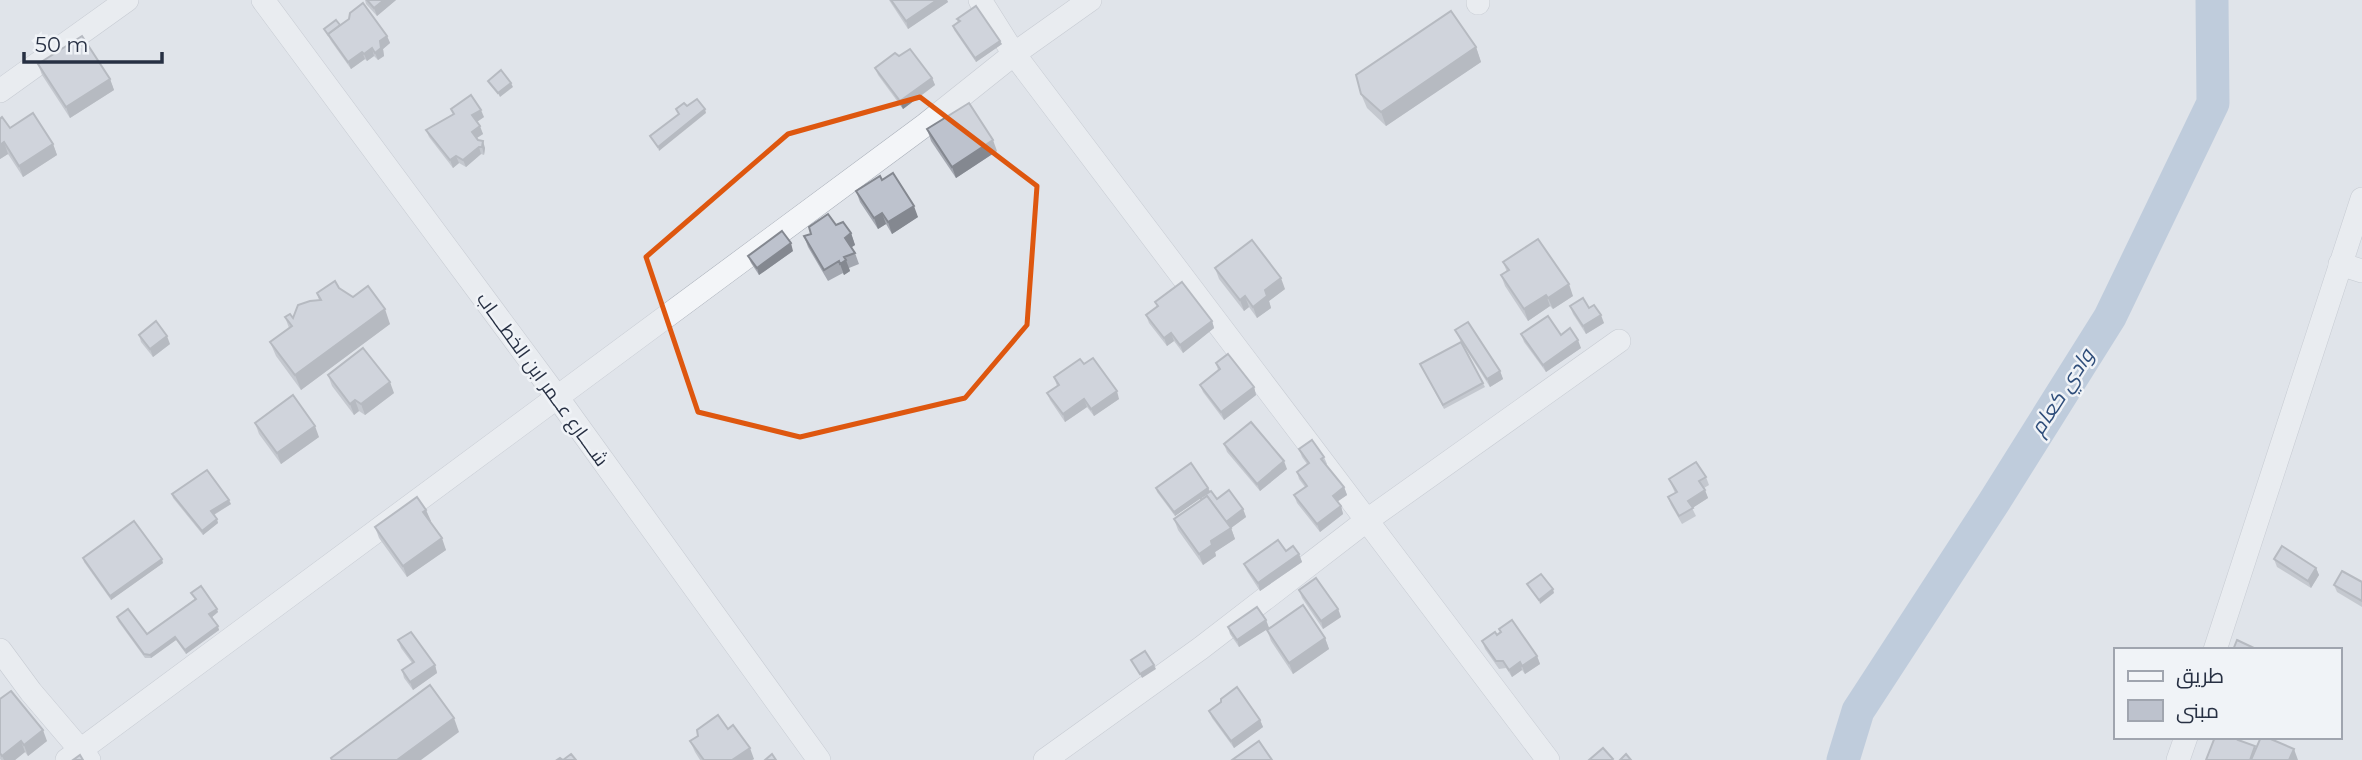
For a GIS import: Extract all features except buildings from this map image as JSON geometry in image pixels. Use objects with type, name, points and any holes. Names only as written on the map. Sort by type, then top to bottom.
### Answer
[{"type":"street","points":[[0,91],[127,0]]},
{"type":"street","name":"شــــارع عــمر ابن الخطــــاب","points":[[263,0],[557,397],[819,760]]},
{"type":"street","points":[[980,0],[1014,54],[1548,760]]},
{"type":"street","points":[[0,650],[79,756],[925,125],[1014,54],[1090,0]]},
{"type":"street","points":[[2216,648],[2351,268],[2362,199]]},
{"type":"street","points":[[1045,760],[1201,649],[1366,521],[1619,341]]},
{"type":"street","points":[[2178,760],[2185,739]]},
{"type":"highlighted area","points":[[920,97],[1037,186],[1027,325],[965,398],[800,437],[698,412],[646,257],[788,134]]},
{"type":"waterway","name":"وادي كعام","points":[[1843,760],[1858,711],[2110,317],[2213,103],[2212,0]]}]
